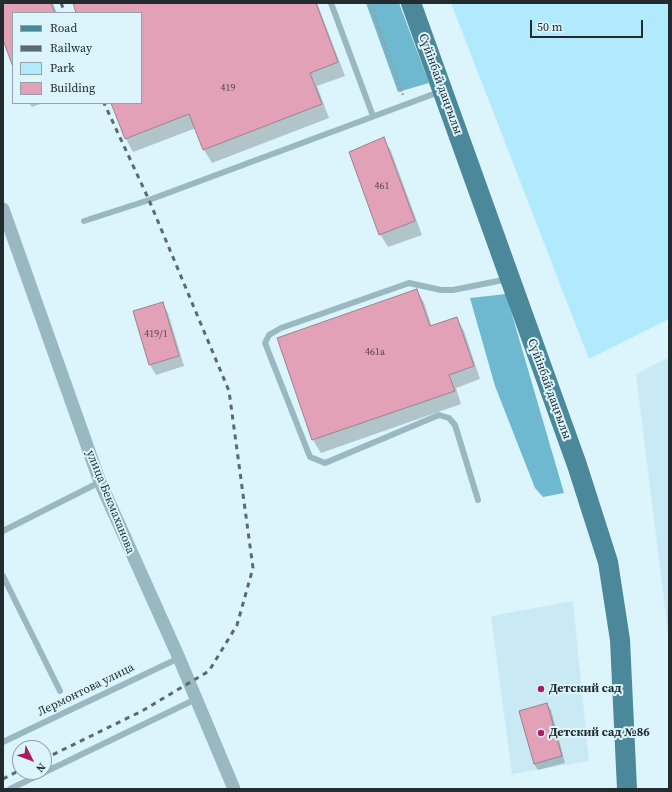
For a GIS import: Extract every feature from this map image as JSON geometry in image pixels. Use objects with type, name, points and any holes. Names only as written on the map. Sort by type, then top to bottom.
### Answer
[{"type":"main road","name":"Сүйінбай даңғылы","points":[[411,3],[577,465],[608,562],[620,640],[627,789]]},
{"type":"street","name":"улица Бекмаханова","points":[[3,209],[100,482],[179,658],[234,789]]},
{"type":"lane","points":[[331,3],[373,116]]},
{"type":"lane","points":[[84,221],[149,200],[443,90]]},
{"type":"lane","points":[[478,500],[455,425],[449,418],[439,415],[325,463],[310,457],[265,343],[269,335],[281,328],[409,283],[441,290],[453,290],[510,279]]},
{"type":"lane","points":[[3,532],[100,482]]},
{"type":"lane","points":[[3,576],[60,691]]},
{"type":"lane","name":"Лермонтова улица","points":[[3,742],[179,658]]},
{"type":"lane","points":[[10,789],[196,699]]},
{"type":"path","points":[[370,3],[407,103]]},
{"type":"shaded area","points":[[366,3],[399,3],[429,83],[398,92]]},
{"type":"shaded area","points":[[506,294],[564,493],[543,497],[535,488],[495,386],[470,298]]},
{"type":"shaded area","points":[[669,357],[669,641],[636,374]]},
{"type":"shaded area","name":"Детский сад","points":[[573,601],[589,761],[512,774],[491,616]]},
{"type":"green space","points":[[451,3],[669,3],[669,319],[589,359]]},
{"type":"building","points":[[3,3],[51,3],[55,12],[12,12],[12,64],[3,40]]},
{"type":"building","points":[[73,3],[316,3],[338,62],[310,73],[322,104],[203,150],[189,114],[125,139],[111,104],[142,104],[142,12],[76,12]]},
{"type":"building","points":[[384,137],[415,221],[379,235],[349,152]]},
{"type":"building","points":[[417,289],[430,326],[457,317],[474,366],[449,375],[455,391],[312,440],[277,338]]},
{"type":"building","points":[[163,302],[179,356],[149,365],[133,311]]},
{"type":"building","name":"Детский сад №86","points":[[547,703],[562,756],[534,764],[519,711]]},
{"type":"railway","points":[[61,3],[65,12]]},
{"type":"railway","points":[[52,755],[142,711],[209,671],[237,625],[253,568],[229,391],[149,200],[104,104]]},
{"type":"railway","points":[[3,779],[12,774]]},
{"type":"place","name":"Детский сад","points":[[541,689]]},
{"type":"place","name":"Детский сад №86","points":[[541,733]]}]
